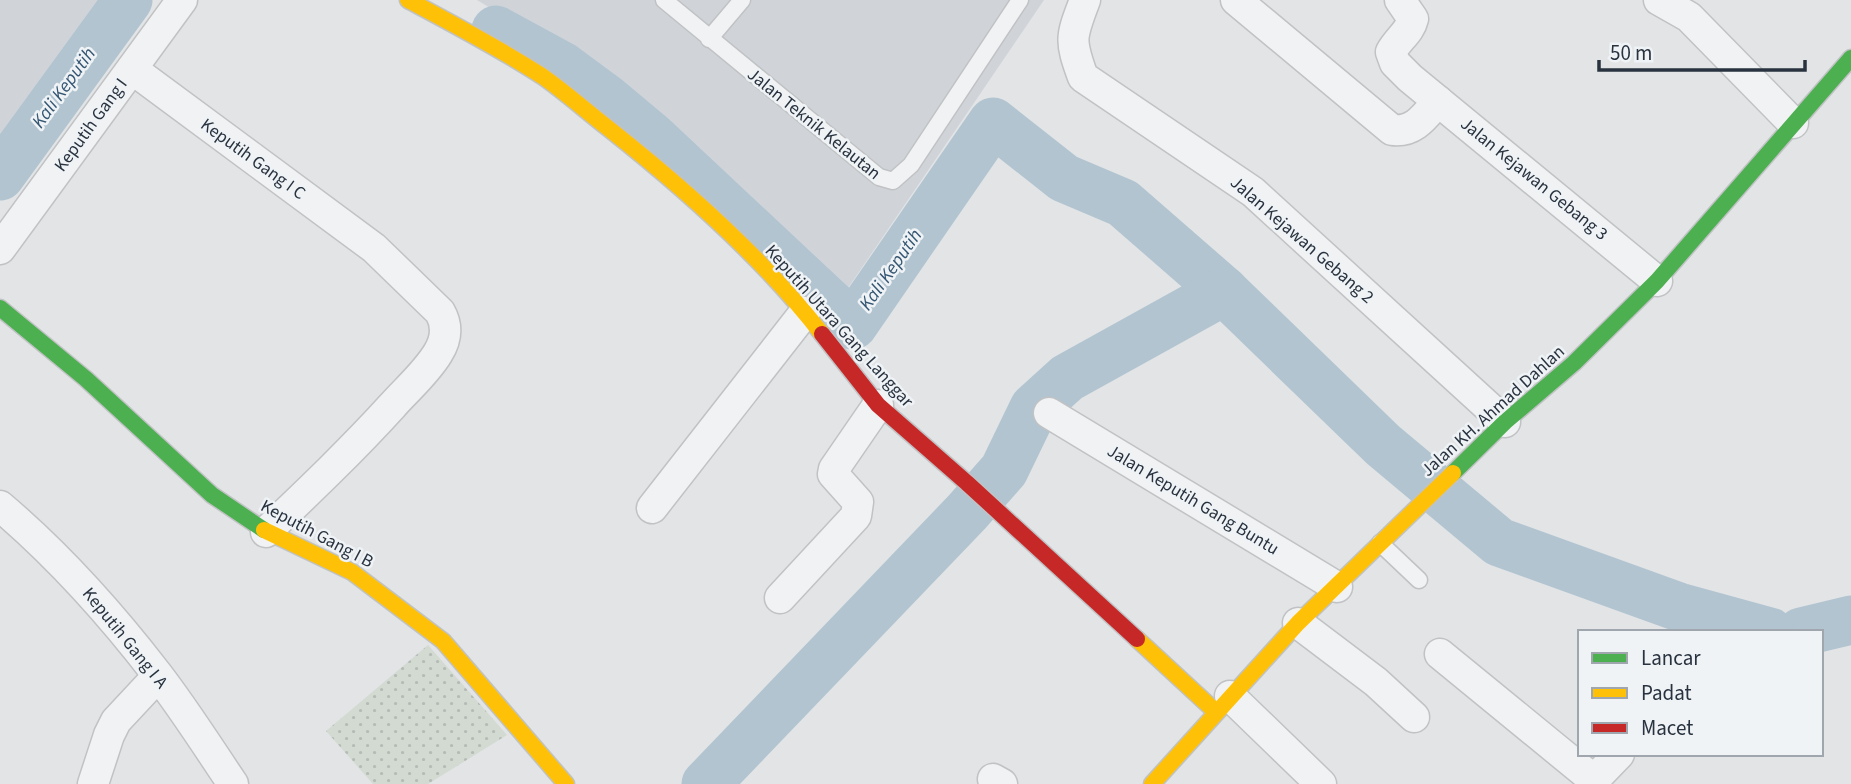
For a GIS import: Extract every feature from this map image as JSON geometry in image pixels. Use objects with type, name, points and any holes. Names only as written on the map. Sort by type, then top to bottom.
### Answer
[{"type":"street","name":"Keputih Gang I","points":[[0,249],[181,0]]},
{"type":"street","name":"Keputih Utara Gang Langgar","points":[[408,0],[544,77],[605,124],[709,213],[806,312],[878,405],[1223,704]]},
{"type":"street","name":"Jalan Kejawan Gebang 2","points":[[1085,0],[1074,29],[1072,47],[1083,76],[1253,192],[1505,422]]},
{"type":"street","points":[[1236,0],[1392,130],[1403,131],[1419,122],[1438,101]]},
{"type":"street","name":"Jalan Kejawan Gebang 3","points":[[1400,0],[1413,19],[1408,31],[1395,45],[1392,58],[1410,78],[1657,281]]},
{"type":"street","points":[[1659,0],[1689,18],[1793,122]]},
{"type":"street","name":"Jalan KH. Ahmad Dahlan","points":[[1152,784],[1298,623],[1505,422],[1574,363],[1657,281],[1851,58]]},
{"type":"street","name":"Keputih Gang I C","points":[[132,69],[374,248],[444,319],[446,330],[438,354],[418,378],[360,441],[266,532]]},
{"type":"street","name":"Keputih Gang I B","points":[[0,308],[86,379],[212,495],[266,532],[352,572],[443,641],[566,784]]},
{"type":"street","points":[[652,508],[806,312]]},
{"type":"street","points":[[780,598],[856,516],[858,502],[834,474],[834,469],[878,405]]},
{"type":"street","name":"Jalan Keputih Gang Buntu","points":[[1049,413],[1336,587]]},
{"type":"street","name":"Keputih Gang I A","points":[[0,506],[94,596],[158,676],[233,784]]},
{"type":"street","points":[[1298,623],[1376,681],[1414,717]]},
{"type":"street","points":[[1440,654],[1595,783],[1617,756]]},
{"type":"street","points":[[93,784],[116,720],[158,676]]},
{"type":"street","points":[[1223,704],[1321,784]]},
{"type":"lane","name":"Jalan Teknik Kelautan","points":[[664,0],[879,177],[892,181],[911,165],[1020,0]]},
{"type":"lane","points":[[709,39],[742,0]]},
{"type":"lane","points":[[1380,543],[1419,580]]},
{"type":"shaded area","points":[[0,0],[136,0],[0,184]]},
{"type":"shaded area","points":[[477,0],[1044,0],[846,291],[582,64]]},
{"type":"shaded area","points":[[428,645],[507,735],[428,784],[373,784],[326,731]]},
{"type":"waterway","name":"Kali Keputih","points":[[0,176],[128,0]]},
{"type":"waterway","name":"Kali Keputih","points":[[496,30],[562,66],[608,100],[651,136],[853,325],[993,122],[1064,178],[1123,203],[1224,291]]},
{"type":"waterway","points":[[706,784],[1004,470],[1034,408],[1067,378],[1224,291],[1383,445],[1499,542],[1679,607],[1763,630]]},
{"type":"waterway","points":[[1809,630],[1851,620]]},
{"type":"traffic: fast","points":[[1453,473],[1505,422],[1574,363],[1657,281],[1851,58]]},
{"type":"traffic: fast","points":[[0,308],[86,379],[212,495],[264,530]]},
{"type":"traffic: slow","points":[[408,0],[542,76],[637,151],[748,251],[822,334]]},
{"type":"traffic: slow","points":[[1152,784],[1298,623],[1453,473]]},
{"type":"traffic: slow","points":[[264,530],[352,572],[443,641],[566,784]]},
{"type":"traffic: slow","points":[[1137,639],[1216,712]]},
{"type":"traffic: jam","points":[[822,334],[878,405],[1137,639]]}]
